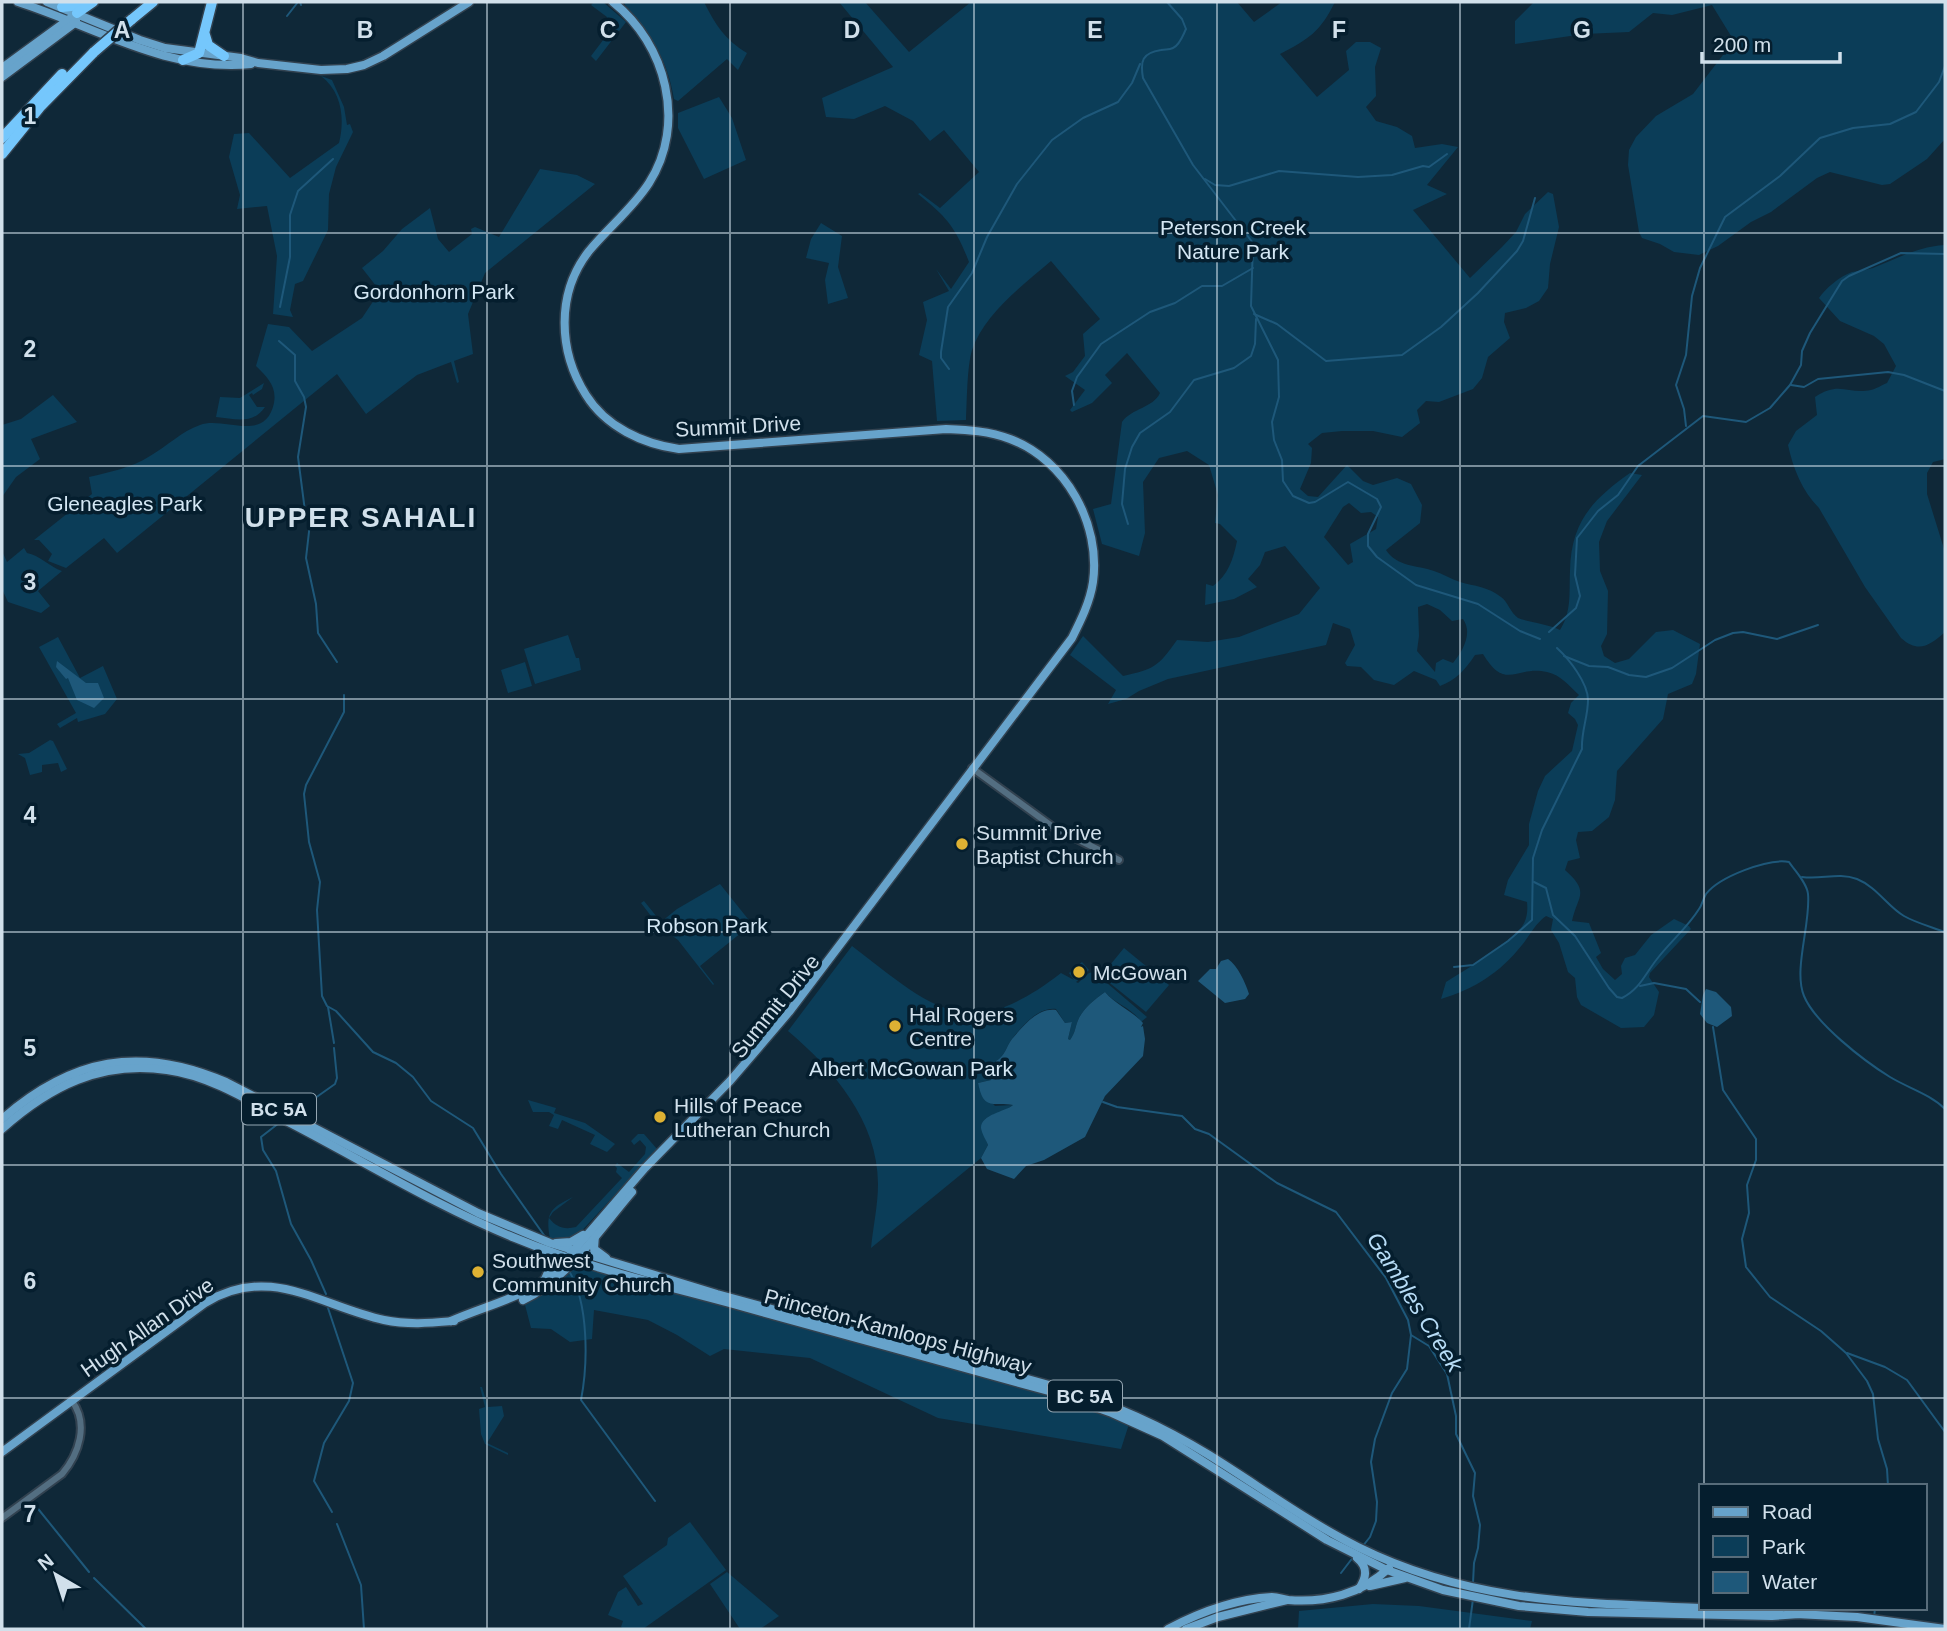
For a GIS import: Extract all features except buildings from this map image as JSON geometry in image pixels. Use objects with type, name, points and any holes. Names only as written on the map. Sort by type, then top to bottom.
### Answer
[{"type":"highway","points":[[62,7],[81,2]]},
{"type":"highway","points":[[74,18],[93,2]]},
{"type":"highway","points":[[2,138],[142,2]]},
{"type":"highway","points":[[129,17],[153,2]]},
{"type":"highway","points":[[183,60],[199,53],[212,2]]},
{"type":"highway","points":[[204,31],[208,45],[224,56]]},
{"type":"highway","points":[[2,154],[92,49]]},
{"type":"main road","points":[[18,2],[165,48],[224,56],[258,64],[321,70],[364,65],[469,2]]},
{"type":"main road","points":[[47,2],[62,7],[74,18],[136,49],[183,60],[258,64]]},
{"type":"main road","name":"Summit Drive","points":[[573,1255],[665,1148],[730,1081],[781,1022],[1072,638],[1085,612],[1093,584],[1094,552],[1079,502],[1067,481],[1037,453],[1012,439],[976,430],[954,429],[679,449],[647,442],[628,433],[597,410],[580,387],[565,342],[564,322],[569,291],[589,252],[648,184],[664,145],[669,105],[663,75],[653,50],[638,27],[613,2]]},
{"type":"main road","points":[[48,35],[52,21],[49,12]]},
{"type":"main road","points":[[2,68],[74,18]]},
{"type":"main road","points":[[2,77],[74,18]]},
{"type":"main road","name":"Princeton-Kamloops Highway","points":[[2,1119],[38,1090],[75,1071],[104,1064],[138,1061],[184,1067],[226,1082],[430,1189],[573,1255],[1056,1393],[1102,1409],[1181,1446],[1349,1552],[1445,1581],[1522,1598],[1590,1604],[1699,1608]]},
{"type":"main road","name":"Princeton-Kamloops Highway","points":[[2,1129],[41,1097],[78,1079],[103,1072],[169,1070],[195,1077],[248,1100],[473,1219],[537,1247],[614,1263],[1060,1388],[1114,1406],[1174,1435],[1407,1577],[1443,1590],[1519,1606],[1588,1612],[1772,1616],[1800,1614]]},
{"type":"main road","points":[[550,1243],[571,1242],[595,1229]]},
{"type":"main road","points":[[595,1229],[594,1249],[614,1263]]},
{"type":"main road","points":[[537,1247],[551,1261],[550,1270],[543,1282]]},
{"type":"main road","name":"Hugh Allan Drive","points":[[451,1321],[519,1296],[543,1282],[573,1255]]},
{"type":"main road","name":"Hugh Allan Drive","points":[[2,1452],[205,1303],[239,1287],[260,1285],[286,1288],[384,1320],[426,1324],[472,1318],[531,1296],[557,1278],[573,1255]]},
{"type":"main road","points":[[1349,1552],[1361,1561],[1366,1572],[1361,1589]]},
{"type":"main road","points":[[1361,1589],[1390,1566]]},
{"type":"main road","points":[[1186,1629],[1218,1617],[1288,1600],[1341,1596],[1407,1577]]},
{"type":"main road","points":[[1168,1629],[1217,1607],[1275,1597],[1288,1600]]},
{"type":"main road","name":"Princeton-Kamloops Highway","points":[[1751,1610],[1857,1617],[1945,1629]]},
{"type":"street","points":[[974,770],[1053,827],[1119,860]]},
{"type":"street","points":[[2,1518],[69,1466],[79,1445],[81,1430],[79,1414],[72,1401]]},
{"type":"green space","points":[[594,2],[603,2],[626,22],[596,61],[591,56],[613,27],[605,21],[607,17],[591,5]]},
{"type":"green space","points":[[625,2],[704,2],[721,31],[747,53],[738,70],[727,59],[678,101],[674,99],[657,48]]},
{"type":"green space","name":"Peterson Creek Nature Park","points":[[839,2],[865,2],[909,52],[971,2],[1237,2],[1254,22],[1282,2],[1335,2],[1313,34],[1280,54],[1317,97],[1349,70],[1346,51],[1356,42],[1370,42],[1381,48],[1375,67],[1376,96],[1366,107],[1376,121],[1397,127],[1412,136],[1415,148],[1442,144],[1458,147],[1427,185],[1447,194],[1413,210],[1470,278],[1516,232],[1525,214],[1548,192],[1553,194],[1559,227],[1550,264],[1548,288],[1539,301],[1526,308],[1505,313],[1504,322],[1510,338],[1488,357],[1482,378],[1473,389],[1439,402],[1426,401],[1417,410],[1420,423],[1402,437],[1373,431],[1322,433],[1308,444],[1312,448],[1311,463],[1300,489],[1308,496],[1318,497],[1347,465],[1363,481],[1373,485],[1397,478],[1411,484],[1422,505],[1420,523],[1386,550],[1391,556],[1402,563],[1492,591],[1503,599],[1518,618],[1560,630],[1568,609],[1571,554],[1579,526],[1595,503],[1617,483],[1630,473],[1642,475],[1607,521],[1599,542],[1600,571],[1608,591],[1607,634],[1601,646],[1604,656],[1615,663],[1629,659],[1656,632],[1673,630],[1700,644],[1696,674],[1692,684],[1668,694],[1663,719],[1617,771],[1615,800],[1609,817],[1592,831],[1578,832],[1576,840],[1580,858],[1568,861],[1565,870],[1580,890],[1572,921],[1589,923],[1601,953],[1596,957],[1603,969],[1615,980],[1622,974],[1621,966],[1625,958],[1635,955],[1651,935],[1674,919],[1691,929],[1650,973],[1649,977],[1659,992],[1654,1015],[1644,1027],[1621,1028],[1581,1005],[1577,997],[1575,978],[1568,972],[1559,943],[1551,930],[1553,919],[1546,916],[1514,955],[1495,972],[1475,985],[1441,999],[1446,982],[1504,944],[1526,920],[1527,902],[1504,895],[1508,880],[1529,845],[1529,824],[1538,791],[1545,776],[1572,751],[1578,725],[1568,713],[1571,703],[1579,695],[1556,676],[1536,671],[1505,675],[1498,672],[1483,654],[1475,655],[1460,674],[1440,686],[1436,680],[1414,671],[1394,685],[1374,680],[1361,667],[1347,666],[1345,663],[1355,645],[1350,629],[1333,623],[1326,645],[1168,679],[1126,699],[1108,704],[1116,690],[1070,655],[1083,636],[1123,676],[1154,666],[1177,640],[1208,642],[1239,637],[1299,614],[1320,588],[1285,546],[1265,552],[1260,565],[1248,579],[1257,587],[1234,599],[1205,605],[1206,584],[1213,586],[1223,577],[1232,561],[1237,541],[1220,524],[1215,523],[1218,495],[1209,465],[1187,451],[1159,458],[1143,482],[1145,533],[1139,556],[1102,544],[1093,509],[1111,504],[1122,422],[1153,402],[1160,393],[1127,353],[1105,375],[1112,383],[1092,403],[1072,412],[1070,410],[1085,390],[1065,376],[1073,372],[1085,356],[1083,334],[1100,319],[1051,261],[995,312],[978,337],[969,365],[966,420],[937,421],[932,361],[919,355],[927,320],[923,302],[949,291],[936,269],[951,289],[969,262],[950,224],[918,194],[940,208],[979,172],[944,130],[930,141],[913,121],[885,106],[854,119],[826,117],[822,98],[893,67]],"holes":[[[1349,503],[1361,513],[1371,512],[1378,517],[1376,529],[1350,544],[1353,562],[1348,565],[1324,537],[1343,507]],[[1427,604],[1440,610],[1452,621],[1463,619],[1467,630],[1466,642],[1457,658],[1453,663],[1443,659],[1436,663],[1435,672],[1417,651],[1418,607]]]},
{"type":"green space","points":[[1534,2],[1945,2],[1945,139],[1927,159],[1890,184],[1882,185],[1830,172],[1817,178],[1718,246],[1699,255],[1674,252],[1642,238],[1639,232],[1628,165],[1629,150],[1636,137],[1656,116],[1693,94],[1723,55],[1739,49],[1712,5],[1672,15],[1653,13],[1629,32],[1584,34],[1515,44],[1515,21]]},
{"type":"green space","points":[[321,76],[332,80],[344,107],[347,125],[350,124],[353,132],[336,167],[329,194],[328,230],[303,281],[295,284],[290,310],[293,317],[273,314],[277,256],[267,206],[237,209],[240,195],[229,157],[234,134],[249,133],[290,178],[339,143],[342,125],[338,98]]},
{"type":"green space","points":[[719,97],[732,118],[746,160],[704,179],[678,128],[678,113]]},
{"type":"green space","name":"Gordonhorn Park","points":[[540,169],[577,175],[595,184],[485,273],[468,314],[473,354],[454,361],[459,382],[457,383],[451,362],[417,375],[366,414],[337,374],[117,553],[104,538],[66,568],[48,561],[52,554],[39,540],[34,540],[92,494],[89,477],[135,464],[200,425],[210,423],[253,426],[269,415],[275,397],[273,387],[256,366],[268,324],[289,327],[312,351],[362,318],[380,291],[362,268],[383,251],[402,229],[430,208],[438,239],[449,252],[472,234],[471,229],[475,227],[499,237]]},
{"type":"green space","points":[[821,223],[842,236],[838,267],[848,298],[828,304],[825,280],[829,263],[806,258],[811,239]]},
{"type":"green space","points":[[1945,245],[1945,459],[1933,462],[1927,473],[1927,494],[1945,552],[1945,632],[1929,644],[1919,647],[1901,638],[1865,587],[1819,508],[1803,487],[1788,445],[1796,431],[1817,415],[1815,397],[1831,389],[1875,389],[1887,383],[1896,366],[1884,344],[1874,336],[1840,321],[1819,298],[1822,294],[1852,272],[1873,268],[1916,251]]},
{"type":"green space","points":[[264,383],[262,389],[249,395],[257,407],[265,407],[260,413],[249,419],[216,417],[220,397],[240,398]]},
{"type":"green space","name":"Gleneagles Park","points":[[53,395],[77,422],[31,439],[40,459],[16,477],[2,497],[2,425],[21,419]]},
{"type":"green space","name":"Gleneagles Park","points":[[24,548],[27,553],[62,571],[38,591],[50,606],[41,613],[8,602],[2,589],[2,551],[7,562]]},
{"type":"green space","points":[[568,635],[576,658],[579,658],[581,670],[535,684],[524,649]]},
{"type":"green space","points":[[58,637],[80,678],[103,666],[117,699],[105,714],[78,722],[77,718],[60,728],[57,724],[76,713],[39,647]]},
{"type":"green space","points":[[525,662],[532,686],[508,693],[501,670]]},
{"type":"green space","points":[[50,740],[67,769],[61,772],[58,763],[42,765],[42,772],[30,775],[25,758],[18,754],[29,753]]},
{"type":"green space","name":"Robson Park","points":[[720,884],[752,924],[700,966],[713,985],[678,940],[658,925],[641,903],[644,901],[661,922],[677,909]]},
{"type":"green space","name":"Albert McGowan Park","points":[[852,946],[906,987],[929,1001],[952,1010],[975,1013],[1000,1008],[1028,995],[1061,973],[1074,980],[1069,973],[1082,962],[1089,970],[1076,982],[1094,972],[1147,1017],[1141,1022],[1105,992],[1081,1014],[1070,1040],[1072,1022],[1065,1023],[1056,1009],[1043,1011],[1031,1018],[996,1061],[997,1070],[991,1080],[978,1083],[980,1090],[995,1106],[1013,1105],[984,1121],[984,1134],[988,1145],[981,1158],[871,1248],[878,1184],[870,1139],[850,1098],[836,1079],[788,1031]]},
{"type":"green space","points":[[1124,948],[1169,985],[1146,1012],[1101,976]]},
{"type":"green space","points":[[528,1100],[556,1108],[554,1113],[585,1123],[615,1144],[607,1152],[590,1144],[595,1135],[562,1120],[558,1129],[549,1126],[554,1115],[549,1112],[533,1112]]},
{"type":"green space","points":[[638,1134],[644,1134],[657,1149],[576,1237],[550,1239],[549,1218],[561,1227],[576,1227],[622,1178],[616,1172],[617,1163],[629,1172],[645,1154],[646,1147],[640,1140],[634,1145],[631,1141]]},
{"type":"green space","points":[[573,1197],[549,1218],[551,1213],[558,1205]]},
{"type":"green space","points":[[573,1266],[666,1288],[1063,1400],[1129,1424],[1121,1449],[938,1418],[810,1358],[724,1349],[710,1356],[648,1320],[594,1310],[592,1339],[570,1342],[551,1329],[531,1328],[524,1301]]},
{"type":"green space","points":[[480,1387],[488,1407],[502,1406],[504,1416],[487,1443],[508,1455],[485,1444],[481,1434],[479,1409],[485,1407]]},
{"type":"green space","points":[[690,1522],[726,1570],[643,1629],[624,1629],[621,1627],[623,1621],[608,1615],[618,1592],[626,1587],[638,1606],[643,1604],[623,1576],[667,1545],[668,1538]]},
{"type":"green space","points":[[727,1572],[779,1616],[760,1629],[740,1629],[710,1584]]},
{"type":"green space","points":[[1373,1604],[1419,1606],[1532,1621],[1530,1629],[1298,1629],[1299,1611]]},
{"type":"water","points":[[57,661],[86,683],[98,683],[104,698],[94,708],[77,700],[68,678],[56,667]]},
{"type":"water","points":[[1228,959],[1238,970],[1249,994],[1245,999],[1225,1003],[1198,981],[1210,969],[1216,969],[1221,961]]},
{"type":"water","points":[[1706,989],[1716,992],[1731,1007],[1732,1016],[1717,1027],[1707,1023],[1700,1014]]},
{"type":"water","points":[[1105,992],[1143,1023],[1143,1056],[1105,1096],[1085,1137],[1044,1160],[1026,1166],[1014,1179],[987,1169],[981,1158],[988,1145],[981,1128],[982,1123],[989,1116],[1013,1105],[986,1102],[978,1083],[991,1080],[997,1070],[996,1061],[1031,1019],[1043,1012],[1056,1010],[1065,1023],[1072,1022],[1070,1040],[1081,1014]]},
{"type":"waterway","points":[[287,16],[298,2]]},
{"type":"waterway","points":[[1167,2],[1182,19],[1186,29],[1175,47],[1155,51],[1146,56],[1142,62],[1143,78],[1193,165],[1253,243],[1251,306],[1278,360],[1279,397],[1272,422],[1274,440],[1282,460],[1283,481],[1293,496],[1309,503],[1348,482],[1377,499],[1381,507],[1368,534],[1368,546],[1377,557],[1416,585],[1478,604],[1520,631],[1540,639]]},
{"type":"waterway","points":[[949,369],[941,358],[948,307],[972,273],[987,237],[1017,184],[1052,140],[1083,118],[1118,102],[1132,83],[1140,64]]},
{"type":"waterway","points":[[1686,426],[1676,385],[1686,355],[1692,296],[1700,268],[1725,217],[1780,176],[1820,138],[1853,128],[1890,124],[1916,112],[1939,82],[1945,66]]},
{"type":"waterway","points":[[1205,179],[1215,185],[1229,186],[1279,171],[1358,177],[1392,175],[1423,166],[1429,167],[1447,154]]},
{"type":"waterway","points":[[280,307],[290,257],[290,215],[298,191],[333,159]]},
{"type":"waterway","points":[[1254,314],[1277,324],[1326,361],[1402,355],[1441,327],[1478,293],[1517,251],[1523,241],[1535,198]]},
{"type":"waterway","points":[[1549,632],[1576,608],[1580,596],[1575,575],[1577,538],[1598,511],[1618,495],[1638,466],[1703,416],[1746,422],[1770,408],[1790,385],[1801,365],[1802,351],[1810,333],[1842,281],[1849,276],[1901,253],[1945,254]]},
{"type":"waterway","points":[[1074,405],[1072,391],[1077,377],[1101,344],[1150,312],[1175,303],[1202,286],[1222,286],[1253,268]]},
{"type":"waterway","points":[[1128,524],[1122,504],[1125,469],[1140,433],[1170,412],[1194,380],[1234,368],[1251,356],[1255,344],[1256,319]]},
{"type":"waterway","points":[[279,341],[295,355],[295,381],[306,407],[298,457],[305,511],[310,523],[306,558],[316,604],[318,633],[337,662]]},
{"type":"waterway","points":[[1791,385],[1804,387],[1818,379],[1888,372],[1904,375],[1945,391]]},
{"type":"waterway","points":[[1564,656],[1589,666],[1608,667],[1629,675],[1646,677],[1672,668],[1715,640],[1733,633],[1743,632],[1777,639],[1818,625]]},
{"type":"waterway","points":[[1454,967],[1473,965],[1508,941],[1532,920],[1533,858],[1542,830],[1582,749],[1588,706],[1587,693],[1581,679],[1557,648]]},
{"type":"waterway","points":[[344,695],[344,712],[306,785],[304,794],[309,842],[320,882],[317,910],[322,996],[327,1006],[336,1011],[373,1052],[396,1063],[413,1077],[431,1101],[473,1128],[501,1174],[546,1238]]},
{"type":"waterway","points":[[1534,882],[1546,888],[1553,915],[1575,936],[1609,988],[1617,997],[1622,998],[1638,986],[1662,953],[1695,916],[1712,888],[1745,870],[1769,863],[1789,862],[1803,881],[1808,894],[1800,973],[1804,996],[1810,1007],[1841,1041],[1867,1061],[1890,1077],[1933,1099],[1945,1109]]},
{"type":"waterway","points":[[1802,877],[1843,876],[1857,879],[1871,887],[1904,916],[1945,932]]},
{"type":"waterway","points":[[1640,986],[1654,983],[1686,989],[1700,1002]]},
{"type":"waterway","points":[[328,1007],[334,1043]]},
{"type":"waterway","points":[[1713,1027],[1723,1090],[1756,1139],[1756,1160],[1747,1185],[1749,1213],[1742,1239],[1746,1267],[1770,1297],[1821,1331],[1846,1353],[1867,1381],[1873,1394],[1878,1439],[1887,1469],[1888,1484]]},
{"type":"waterway","points":[[294,1113],[335,1084],[337,1078],[334,1048]]},
{"type":"waterway","name":"Gambles Creek","points":[[1103,1102],[1117,1107],[1182,1116],[1195,1129],[1209,1134],[1277,1183],[1336,1212],[1386,1278],[1408,1320],[1411,1335],[1407,1369],[1392,1393],[1375,1439],[1371,1462],[1377,1502],[1376,1521],[1370,1537],[1362,1547]]},
{"type":"waterway","points":[[279,1123],[261,1137],[263,1150],[276,1171],[291,1224],[326,1294]]},
{"type":"waterway","points":[[569,1271],[576,1284],[585,1334],[585,1369],[581,1400],[655,1501]]},
{"type":"waterway","points":[[328,1308],[353,1383],[349,1401],[324,1443],[314,1481],[332,1512]]},
{"type":"waterway","name":"Gambles Creek","points":[[1411,1335],[1429,1346],[1447,1374],[1456,1416],[1456,1434],[1475,1473],[1473,1496],[1480,1525],[1473,1583]]},
{"type":"waterway","points":[[1847,1353],[1885,1367],[1907,1380],[1945,1432]]},
{"type":"waterway","points":[[35,1505],[89,1572]]},
{"type":"waterway","points":[[337,1524],[361,1585],[364,1629]]},
{"type":"waterway","points":[[1341,1573],[1354,1556]]},
{"type":"waterway","points":[[94,1578],[146,1629]]},
{"type":"waterway","name":"Gambles Creek","points":[[1469,1629],[1473,1599]]},
{"type":"waterway","points":[[1874,1618],[1875,1610]]},
{"type":"place","name":"Summit Drive Baptist Church","points":[[962,844]]},
{"type":"place","name":"McGowan","points":[[1079,972]]},
{"type":"place","name":"Hal Rogers Centre","points":[[895,1026]]},
{"type":"place","name":"Hills of Peace Lutheran Church","points":[[660,1117]]},
{"type":"place","name":"Southwest Community Church","points":[[478,1272]]},
{"type":"district","name":"UPPER SAHALI","points":[[361,517]]}]
